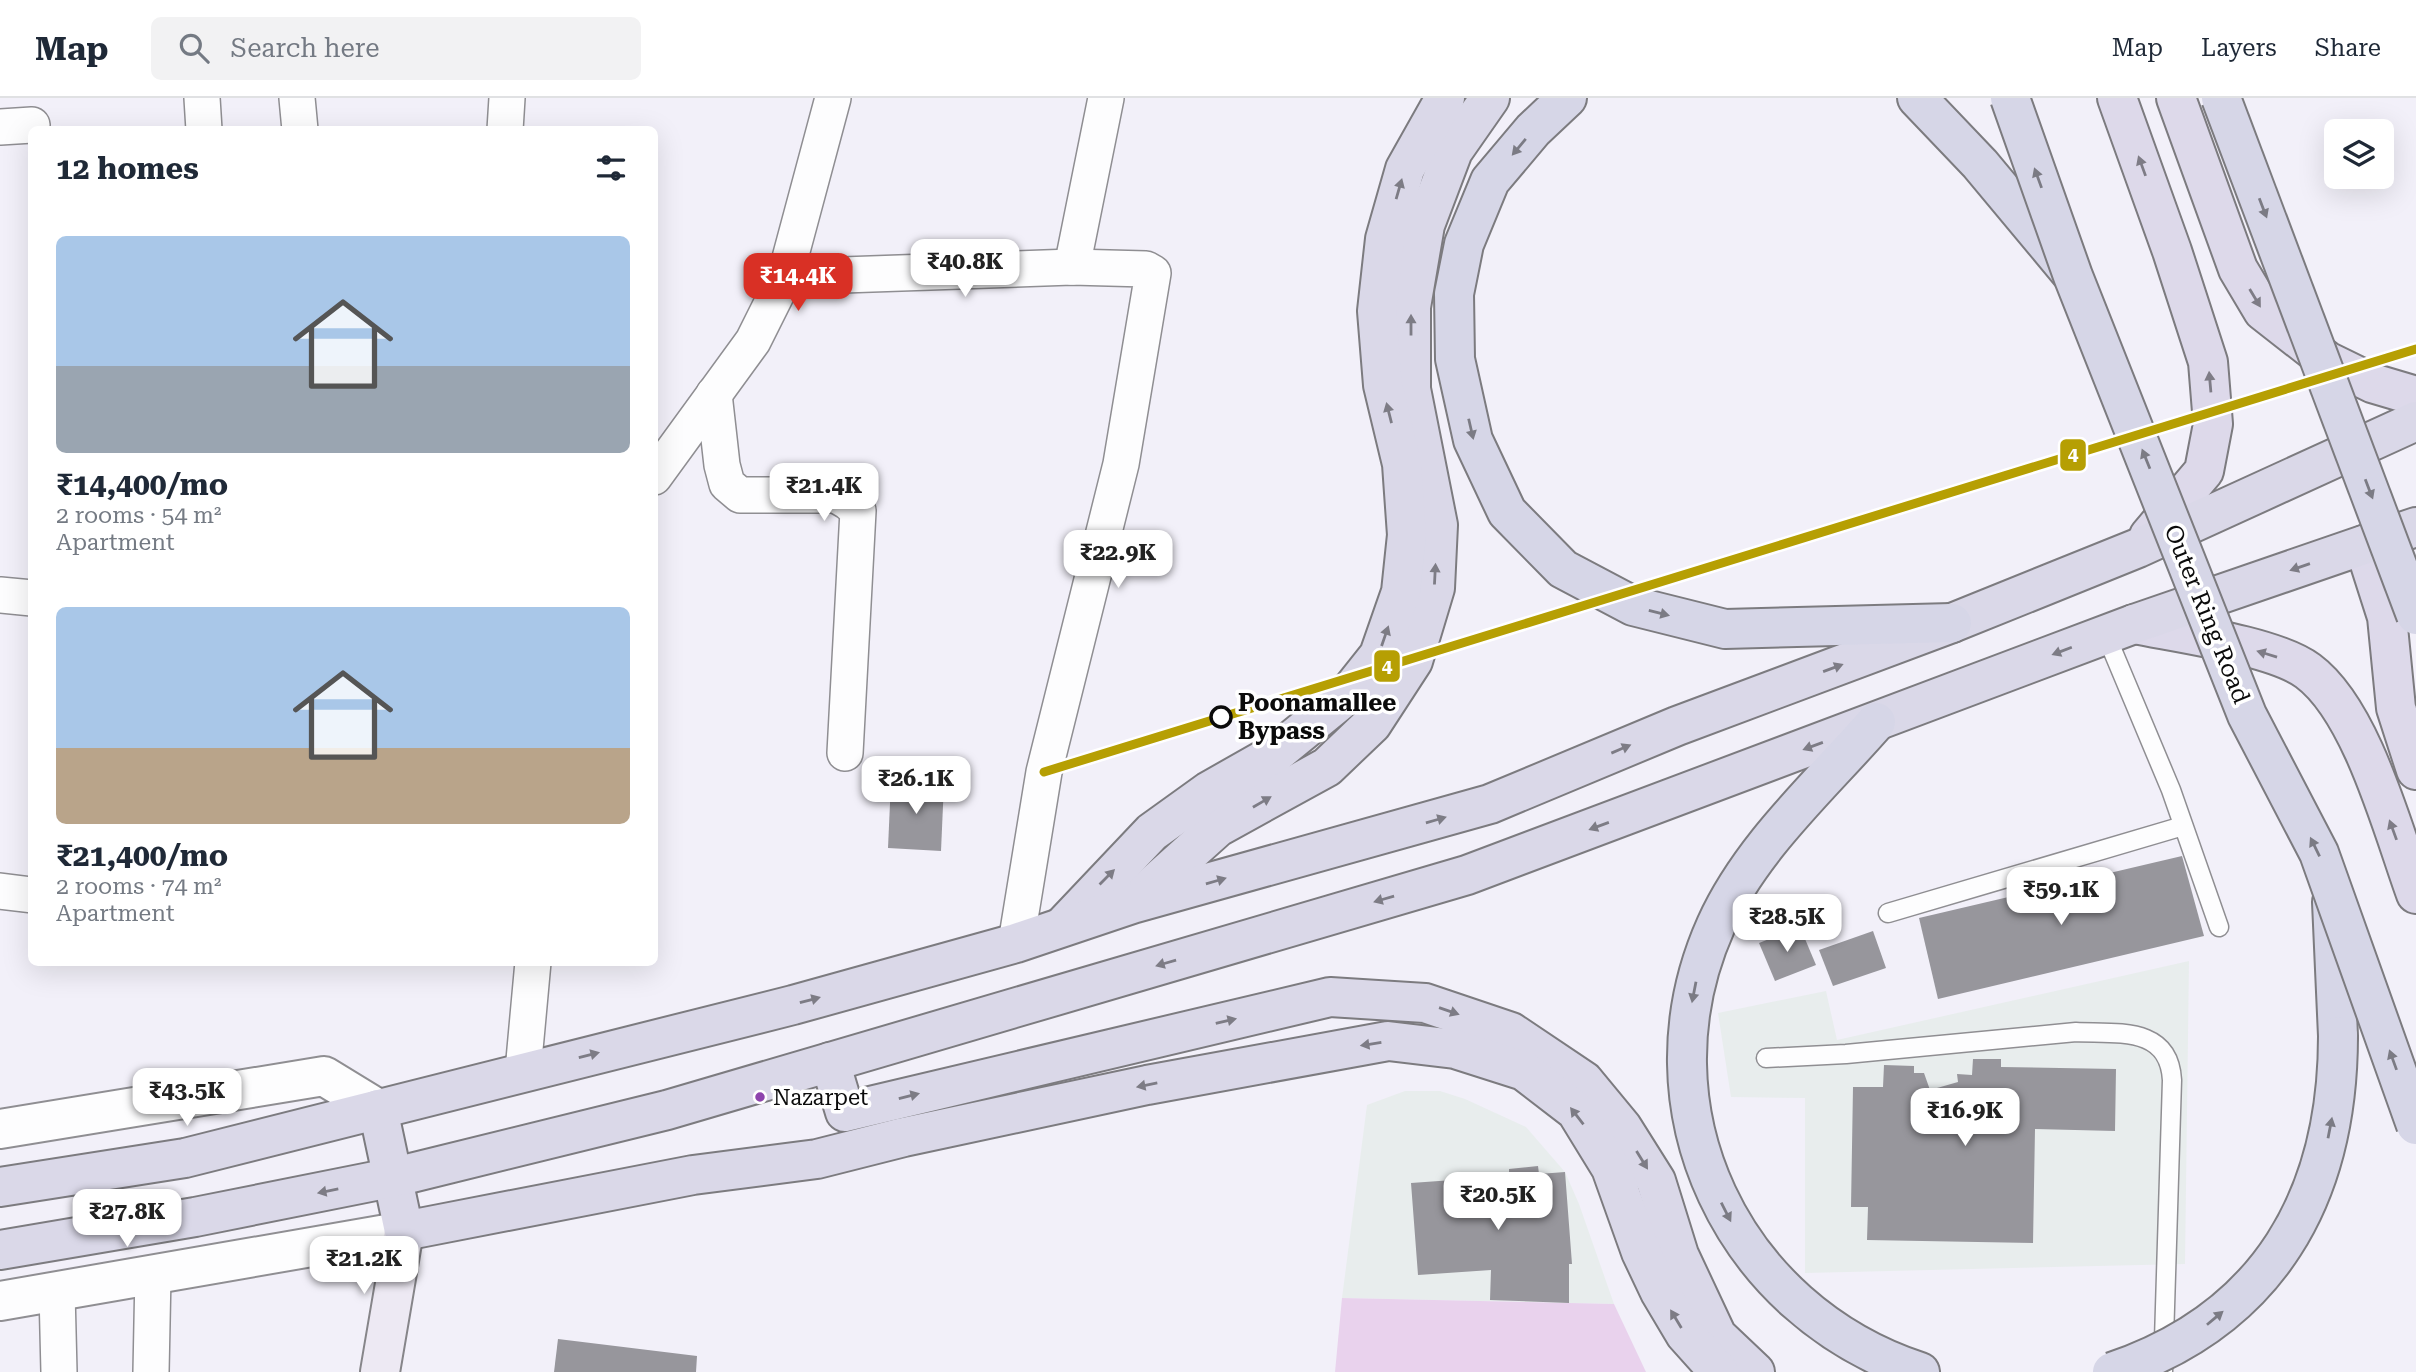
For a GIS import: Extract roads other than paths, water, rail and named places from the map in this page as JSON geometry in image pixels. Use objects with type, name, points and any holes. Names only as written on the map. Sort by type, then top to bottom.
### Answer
[{"type":"highway","points":[[1061,928],[1152,832],[1209,791],[1276,753],[1348,694],[1379,655],[1401,592],[1407,536],[1402,464],[1383,385],[1377,311],[1385,239],[1405,169],[1446,98]]},
{"type":"highway","points":[[1132,904],[1218,827],[1327,767],[1372,724],[1413,661],[1435,588],[1438,525],[1411,390],[1411,307],[1425,225],[1453,151],[1490,98]]},
{"type":"highway","points":[[1567,98],[1533,130],[1490,181],[1464,244],[1454,294],[1455,359],[1473,440],[1507,512],[1563,569],[1633,606],[1725,629],[1952,623]]},
{"type":"highway","points":[[1917,98],[1980,164],[2073,276]]},
{"type":"highway","name":"Outer Ring Road","points":[[2010,98],[2073,276],[2247,715],[2319,853],[2416,1125]]},
{"type":"highway","points":[[2221,98],[2416,615]]},
{"type":"highway","points":[[2238,98],[2243,154]]},
{"type":"highway","points":[[0,1188],[185,1158],[793,1005],[1016,943],[1132,904],[1490,804],[1677,726],[1952,623],[2138,548],[2416,421]]},
{"type":"highway","points":[[0,1250],[155,1224],[395,1177],[667,1110],[1467,875],[2120,629],[2416,527]]},
{"type":"highway","points":[[1876,722],[1768,844],[1717,922],[1696,984],[1690,1014],[1689,1093],[1694,1127],[1717,1195],[1733,1227],[1784,1292],[1818,1321],[1848,1341],[1882,1360],[1920,1372]]},
{"type":"highway","points":[[2112,1372],[2174,1346],[2203,1329],[2223,1312],[2269,1265],[2290,1236],[2308,1201],[2323,1163],[2337,1087],[2331,887]]},
{"type":"highway","points":[[830,1062],[845,1111],[1330,997],[1425,1003],[1511,1032],[1584,1081],[1622,1128],[1656,1181],[1679,1255],[1717,1336],[1755,1372]]},
{"type":"highway","points":[[377,1109],[395,1177],[404,1231],[693,1175],[817,1159],[904,1137],[1147,1085],[1388,1041],[1455,1049],[1524,1071],[1576,1111],[1611,1168],[1641,1252],[1660,1292],[1685,1334],[1719,1372]]},
{"type":"main road","points":[[2117,98],[2172,251],[2208,362],[2213,424],[2204,471],[2138,548]]},
{"type":"main road","points":[[2176,98],[2238,269],[2263,311],[2327,361],[2372,383],[2416,396]]},
{"type":"main road","points":[[2364,545],[2387,617],[2389,663],[2396,708],[2416,770]]},
{"type":"main road","points":[[2120,629],[2269,653],[2307,670],[2329,690],[2361,744],[2416,894]]},
{"type":"main road","points":[[380,1372],[404,1231]]},
{"type":"street","points":[[202,98],[204,126]]},
{"type":"street","points":[[297,98],[300,126]]},
{"type":"street","points":[[505,126],[507,98]]},
{"type":"street","points":[[658,465],[664,446],[714,394],[753,341],[785,277],[833,98]]},
{"type":"street","points":[[1072,267],[1106,98]]},
{"type":"street","points":[[785,277],[1072,267],[1146,269],[1153,273],[1154,282],[1121,464],[1044,772],[1016,943]]},
{"type":"street","points":[[714,394],[722,465],[727,484],[740,495],[835,495],[858,511],[845,753]]},
{"type":"street","points":[[0,595],[28,598]]},
{"type":"street","points":[[0,891],[28,894]]},
{"type":"street","points":[[523,1071],[533,966]]},
{"type":"street","points":[[0,1129],[324,1076],[377,1109]]},
{"type":"street","points":[[0,1301],[404,1231]]},
{"type":"street","points":[[151,1372],[153,1274]]},
{"type":"street","points":[[57,1292],[59,1372]]},
{"type":"lane","points":[[2120,629],[2218,926]]},
{"type":"lane","points":[[1888,913],[2183,826]]},
{"type":"lane","points":[[1766,1058],[1846,1055],[2076,1032],[2113,1033],[2155,1041],[2165,1051],[2171,1064],[2172,1080],[2163,1372]]},
{"type":"place","name":"Poonamallee Bypass","points":[[1221,717]]},
{"type":"place","name":"Nazarpet","points":[[760,1097]]}]
